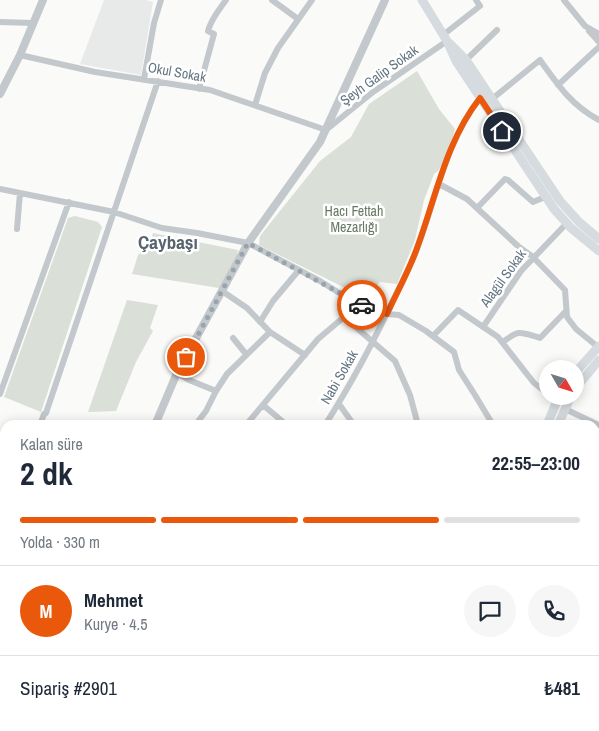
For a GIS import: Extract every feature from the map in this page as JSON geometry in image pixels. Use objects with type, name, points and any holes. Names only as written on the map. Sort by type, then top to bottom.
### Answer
[{"type":"main road","points":[[422,0],[445,38],[456,61],[545,197],[566,224],[599,251]]},
{"type":"main road","points":[[445,38],[466,60],[560,201],[579,222],[599,239]]},
{"type":"main road","points":[[584,363],[598,347]]},
{"type":"main road","points":[[584,378],[599,360]]},
{"type":"main road","points":[[548,420],[553,405]]},
{"type":"main road","points":[[560,420],[567,405]]},
{"type":"main road","points":[[0,724],[0,731]]},
{"type":"street","points":[[0,94],[20,55],[43,0]]},
{"type":"street","points":[[144,79],[154,23],[161,0]]},
{"type":"street","points":[[199,89],[214,34],[208,31],[216,13],[226,0]]},
{"type":"street","points":[[272,0],[298,19]]},
{"type":"street","points":[[255,105],[265,73],[278,48],[312,0]]},
{"type":"street","points":[[157,420],[177,373],[248,243],[315,150],[326,130],[385,0]]},
{"type":"street","name":"Şeyh Galip Sokak","points":[[326,130],[445,38],[480,6],[476,0]]},
{"type":"street","points":[[564,0],[599,42]]},
{"type":"street","points":[[0,22],[33,23]]},
{"type":"street","points":[[585,26],[599,34]]},
{"type":"street","points":[[466,60],[498,30]]},
{"type":"street","points":[[558,85],[599,47]]},
{"type":"street","name":"Okul Sokak","points":[[20,55],[95,72],[210,90],[326,130]]},
{"type":"street","points":[[492,99],[540,60],[558,85],[579,108],[599,120]]},
{"type":"street","points":[[42,420],[46,413],[158,82]]},
{"type":"street","name":"Nabi Sokak","points":[[328,420],[387,314],[417,250],[453,142],[468,112],[480,98]]},
{"type":"street","points":[[477,208],[505,180],[508,180],[533,202],[545,197]]},
{"type":"street","points":[[438,184],[468,199],[519,247],[533,257],[565,290],[567,317],[576,329],[598,347]]},
{"type":"street","points":[[0,189],[114,212],[162,228],[248,243],[349,299],[372,310],[399,315],[434,336],[454,352],[459,370],[490,420]]},
{"type":"street","points":[[17,229],[20,193]]},
{"type":"street","points":[[0,394],[69,202]]},
{"type":"street","name":"Alagül Sokak","points":[[483,327],[533,257],[566,224]]},
{"type":"street","points":[[260,322],[299,270]]},
{"type":"street","points":[[222,291],[247,308],[270,332],[305,355]]},
{"type":"street","points":[[434,336],[458,310],[503,342],[539,387]]},
{"type":"street","points":[[503,342],[514,333],[520,332],[540,338],[566,312]]},
{"type":"street","points":[[250,420],[318,339],[344,317],[395,360],[410,394],[417,420]]},
{"type":"street","points":[[199,420],[227,374],[270,332]]},
{"type":"street","points":[[232,338],[246,354]]},
{"type":"street","points":[[177,373],[216,391]]},
{"type":"street","points":[[338,404],[350,420]]},
{"type":"street","points":[[263,405],[281,420]]},
{"type":"street","points":[[565,410],[588,420]]},
{"type":"shaded area","points":[[104,0],[146,0],[153,2],[141,75],[80,64]]},
{"type":"green space","name":"Hacı Fettah Mezarlığı","points":[[417,71],[439,109],[455,129],[450,147],[439,170],[434,174],[424,200],[415,240],[397,284],[379,282],[371,301],[259,245],[260,236],[320,161],[351,137],[369,104]]},
{"type":"green space","points":[[75,216],[98,222],[102,227],[41,412],[4,397],[68,218]]},
{"type":"green space","points":[[153,233],[238,250],[236,261],[219,288],[132,274],[138,255],[150,243]]},
{"type":"green space","points":[[127,300],[158,305],[150,328],[153,331],[136,362],[116,411],[88,412]]},
{"type":"way so far","points":[[186,357],[248,243],[362,305]]},
{"type":"district","name":"Çaybaşı","points":[[168,242]]},
{"type":"route","points":[[362,305],[387,314],[417,250],[453,142],[468,112],[480,98],[502,131]]}]
